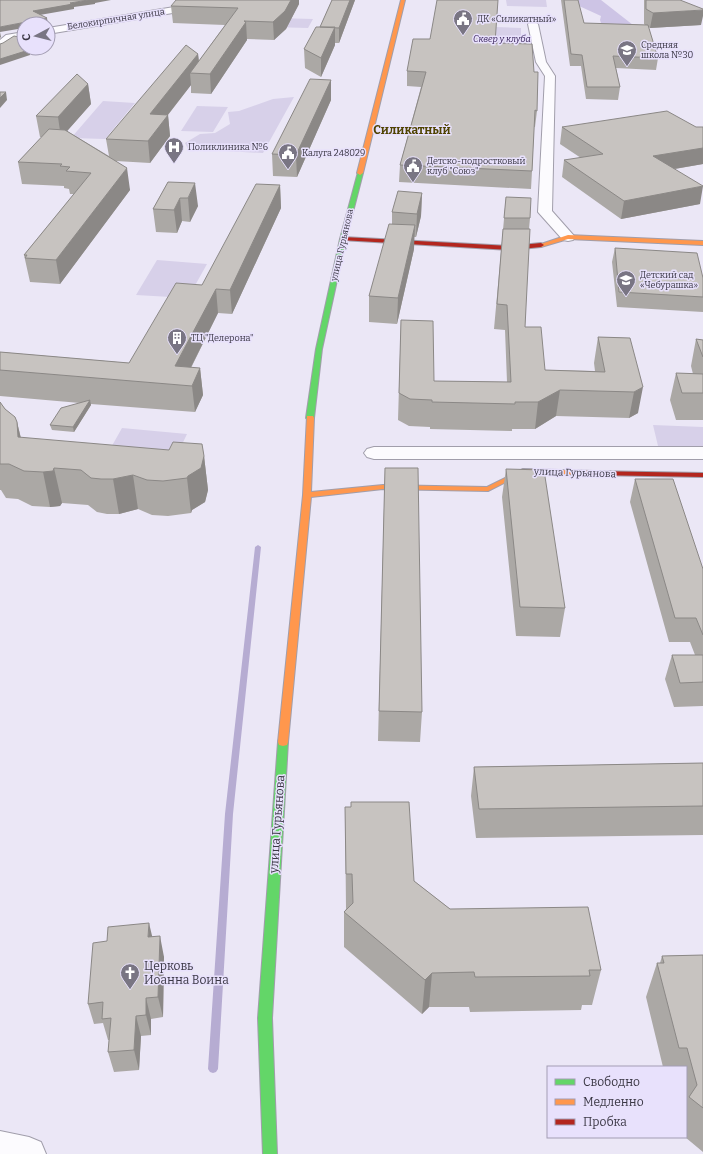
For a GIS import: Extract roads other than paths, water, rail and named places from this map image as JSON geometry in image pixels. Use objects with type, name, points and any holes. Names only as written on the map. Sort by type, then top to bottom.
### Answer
[{"type":"street","name":"Белокирпичная улица","points":[[56,29],[232,0]]},
{"type":"street","name":"улица Гурьянова","points":[[270,1154],[265,1018],[281,762],[307,495],[309,427],[319,349],[342,239],[403,0]]},
{"type":"street","points":[[534,24],[541,62],[550,76],[545,212],[568,237]]},
{"type":"street","points":[[0,45],[9,37],[16,36]]},
{"type":"street","points":[[342,239],[511,248],[537,246],[568,237],[703,243]]},
{"type":"street","points":[[374,453],[703,453]]},
{"type":"street","name":"улица Гурьянова","points":[[307,495],[384,487],[488,489],[523,471],[703,476]]},
{"type":"street","points":[[0,1148],[29,1154]]},
{"type":"waterway","points":[[213,1069],[229,814],[258,547]]},
{"type":"place","name":"ДК «Силикатный»","points":[[463,36]]},
{"type":"place","name":"Средняя школа №30","points":[[627,67]]},
{"type":"place","name":"Поликлиника №6","points":[[174,164]]},
{"type":"place","name":"Калуга 248029","points":[[288,170]]},
{"type":"place","name":"Детско-подростковый клуб \"Союз\"","points":[[413,183]]},
{"type":"place","name":"Детский сад «Чебурашка»","points":[[626,297]]},
{"type":"place","name":"ТЦ \"Делерона\"","points":[[177,355]]},
{"type":"place","name":"Церковь Иоанна Воина","points":[[130,990]]},
{"type":"district","name":"Силикатный","points":[[412,130]]},
{"type":"park label","name":"Сквер у клуба","points":[[502,39]]}]
